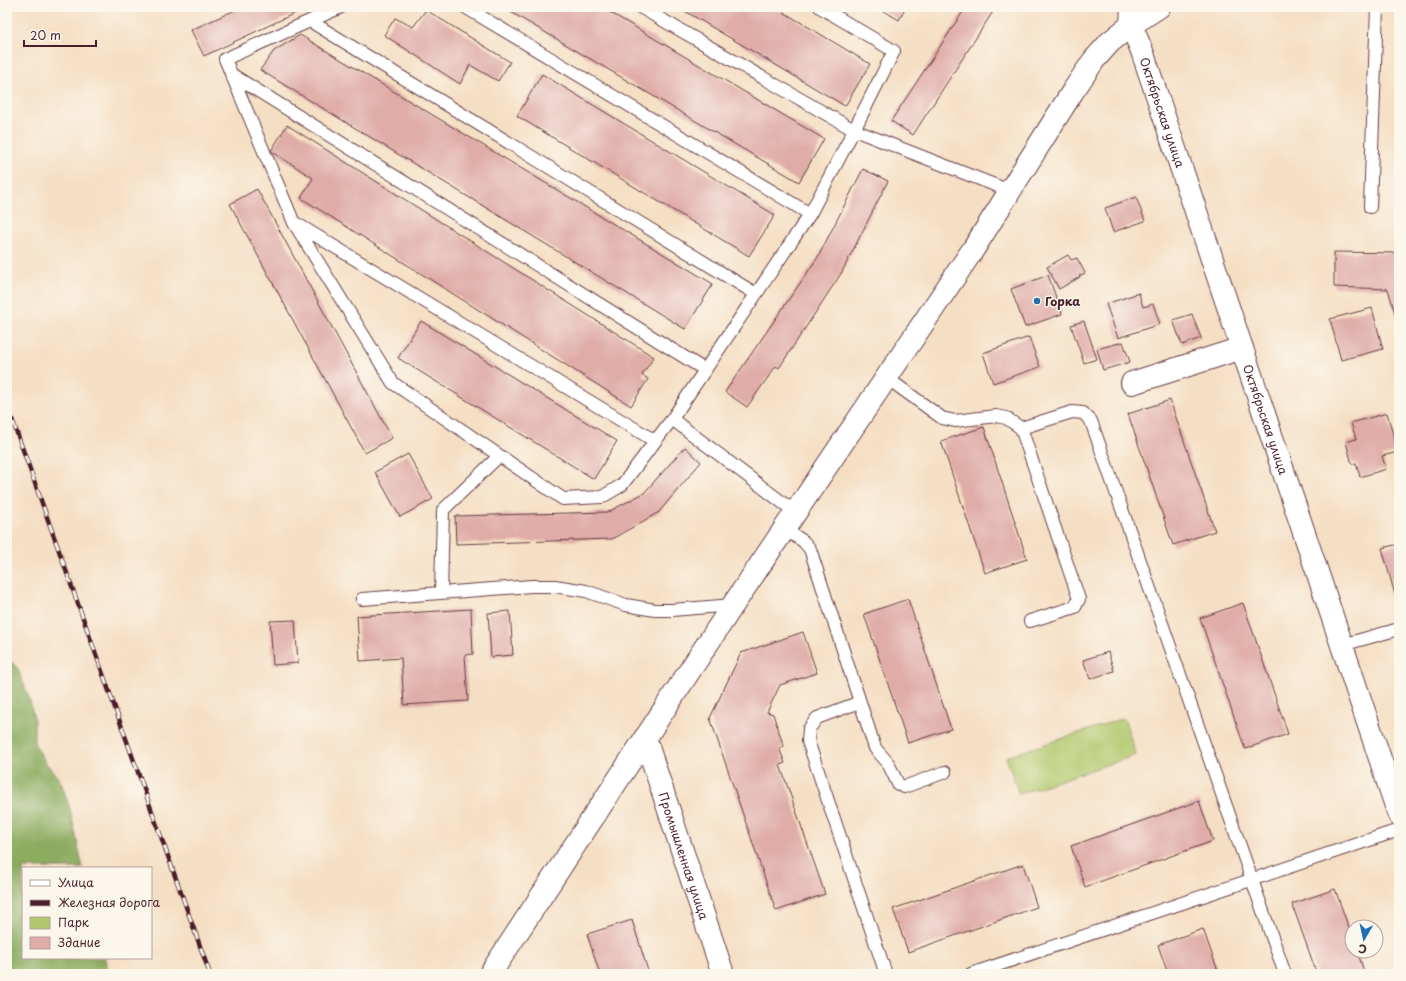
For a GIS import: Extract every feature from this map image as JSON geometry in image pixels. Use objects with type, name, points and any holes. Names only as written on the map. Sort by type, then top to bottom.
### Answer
[{"type":"street","points":[[490,974],[789,521],[974,248],[1094,60],[1131,16],[1159,7]]},
{"type":"street","name":"Октябрьская улица","points":[[1131,16],[1399,815]]},
{"type":"street","points":[[1132,383],[1242,348]]},
{"type":"street","name":"Промышленная улица","points":[[645,738],[723,974]]},
{"type":"lane","points":[[341,7],[225,59],[294,222],[393,383],[563,499],[602,497],[622,485],[672,419],[810,214],[854,130],[894,51],[820,7]]},
{"type":"lane","points":[[465,7],[810,214]]},
{"type":"lane","points":[[640,7],[854,130],[1010,191]]},
{"type":"lane","points":[[1370,207],[1377,7]]},
{"type":"lane","points":[[310,21],[756,294]]},
{"type":"lane","points":[[231,74],[705,370]]},
{"type":"lane","points":[[294,222],[656,441]]},
{"type":"lane","points":[[887,378],[942,418],[955,421],[996,416],[1006,418],[1021,428],[1079,599],[1075,607],[1030,621]]},
{"type":"lane","points":[[1021,428],[1072,412],[1083,413],[1091,421],[1286,974]]},
{"type":"lane","points":[[672,419],[789,521],[810,549],[875,748],[888,763],[898,784],[904,786],[944,772]]},
{"type":"lane","points":[[441,593],[443,510],[500,456]]},
{"type":"lane","points":[[362,599],[530,586],[555,586],[586,591],[626,604],[655,610],[733,605]]},
{"type":"lane","points":[[1342,644],[1399,629]]},
{"type":"lane","points":[[860,702],[817,718],[809,729],[808,741],[886,974]]},
{"type":"lane","points":[[976,973],[1399,830]]},
{"type":"green space","points":[[7,657],[18,669],[29,698],[34,718],[34,743],[46,763],[61,782],[70,809],[83,867],[22,867],[22,959],[105,959],[108,974],[7,974]]},
{"type":"green space","points":[[1124,718],[1136,755],[1019,794],[1006,757]]},
{"type":"building","points":[[242,7],[308,7],[204,56],[191,30]]},
{"type":"building","points":[[512,7],[601,7],[824,139],[799,182],[509,11]]},
{"type":"building","points":[[678,7],[775,7],[870,64],[845,106]]},
{"type":"building","points":[[877,7],[906,7],[899,20]]},
{"type":"building","points":[[966,7],[996,7],[913,135],[891,121]]},
{"type":"building","points":[[426,10],[510,62],[498,81],[470,65],[460,84],[384,35],[395,18],[413,27]]},
{"type":"building","points":[[300,35],[713,284],[685,329],[260,70],[274,51]]},
{"type":"building","points":[[542,74],[775,215],[749,256],[517,116]]},
{"type":"building","points":[[287,125],[654,357],[642,375],[648,379],[631,406],[301,198],[313,178],[271,151]]},
{"type":"building","points":[[863,169],[888,181],[842,272],[779,368],[776,366],[747,407],[725,392],[818,257]]},
{"type":"building","points":[[257,189],[392,438],[365,453],[230,204]]},
{"type":"building","points":[[1136,197],[1145,221],[1113,232],[1105,208]]},
{"type":"building","points":[[1334,252],[1399,253],[1399,327],[1388,289],[1334,287]]},
{"type":"building","points":[[1068,255],[1071,260],[1077,258],[1085,273],[1059,289],[1047,267]]},
{"type":"building","name":"Горка","points":[[1048,275],[1062,314],[1025,327],[1011,289]]},
{"type":"building","points":[[1139,293],[1143,307],[1153,304],[1160,324],[1118,338],[1106,304]]},
{"type":"building","points":[[1372,308],[1383,349],[1341,360],[1330,319]]},
{"type":"building","points":[[1192,314],[1201,338],[1182,345],[1173,320]]},
{"type":"building","points":[[421,321],[617,441],[594,479],[398,358]]},
{"type":"building","points":[[1084,321],[1097,359],[1084,363],[1071,325]]},
{"type":"building","points":[[1029,337],[1040,367],[993,383],[983,353]]},
{"type":"building","points":[[1123,342],[1130,362],[1103,370],[1097,349]]},
{"type":"building","points":[[1170,400],[1215,531],[1173,545],[1128,414]]},
{"type":"building","points":[[1387,413],[1398,452],[1382,456],[1386,469],[1360,477],[1356,463],[1352,464],[1346,442],[1356,439],[1351,423]]},
{"type":"building","points":[[984,427],[1027,559],[985,573],[941,441]]},
{"type":"building","points":[[685,447],[701,462],[659,512],[612,539],[456,544],[455,516],[608,512],[644,493]]},
{"type":"building","points":[[408,454],[433,499],[400,517],[375,472]]},
{"type":"building","points":[[1399,544],[1399,602],[1397,602],[1382,548]]},
{"type":"building","points":[[908,599],[951,729],[908,743],[864,614]]},
{"type":"building","points":[[1243,603],[1288,734],[1245,749],[1200,618]]},
{"type":"building","points":[[471,609],[473,654],[465,655],[468,701],[404,705],[401,658],[360,661],[357,616]]},
{"type":"building","points":[[510,611],[513,655],[491,657],[488,613]]},
{"type":"building","points":[[295,620],[298,663],[273,665],[270,621]]},
{"type":"building","points":[[803,632],[817,673],[780,685],[767,712],[773,714],[784,747],[779,748],[785,763],[780,765],[825,894],[776,911],[710,718],[741,653]]},
{"type":"building","points":[[1108,652],[1114,671],[1090,679],[1083,660]]},
{"type":"building","points":[[1199,801],[1213,841],[1085,887],[1071,846]]},
{"type":"building","points":[[1023,864],[1037,907],[908,952],[893,909]]},
{"type":"building","points":[[1335,889],[1346,919],[1344,919],[1344,959],[1360,959],[1365,974],[1317,974],[1292,904]]},
{"type":"building","points":[[632,920],[649,974],[600,974],[587,934]]},
{"type":"building","points":[[1203,929],[1219,974],[1168,974],[1158,945]]},
{"type":"railway","points":[[7,405],[210,974]]},
{"type":"place","name":"Горка","points":[[1037,301]]}]
